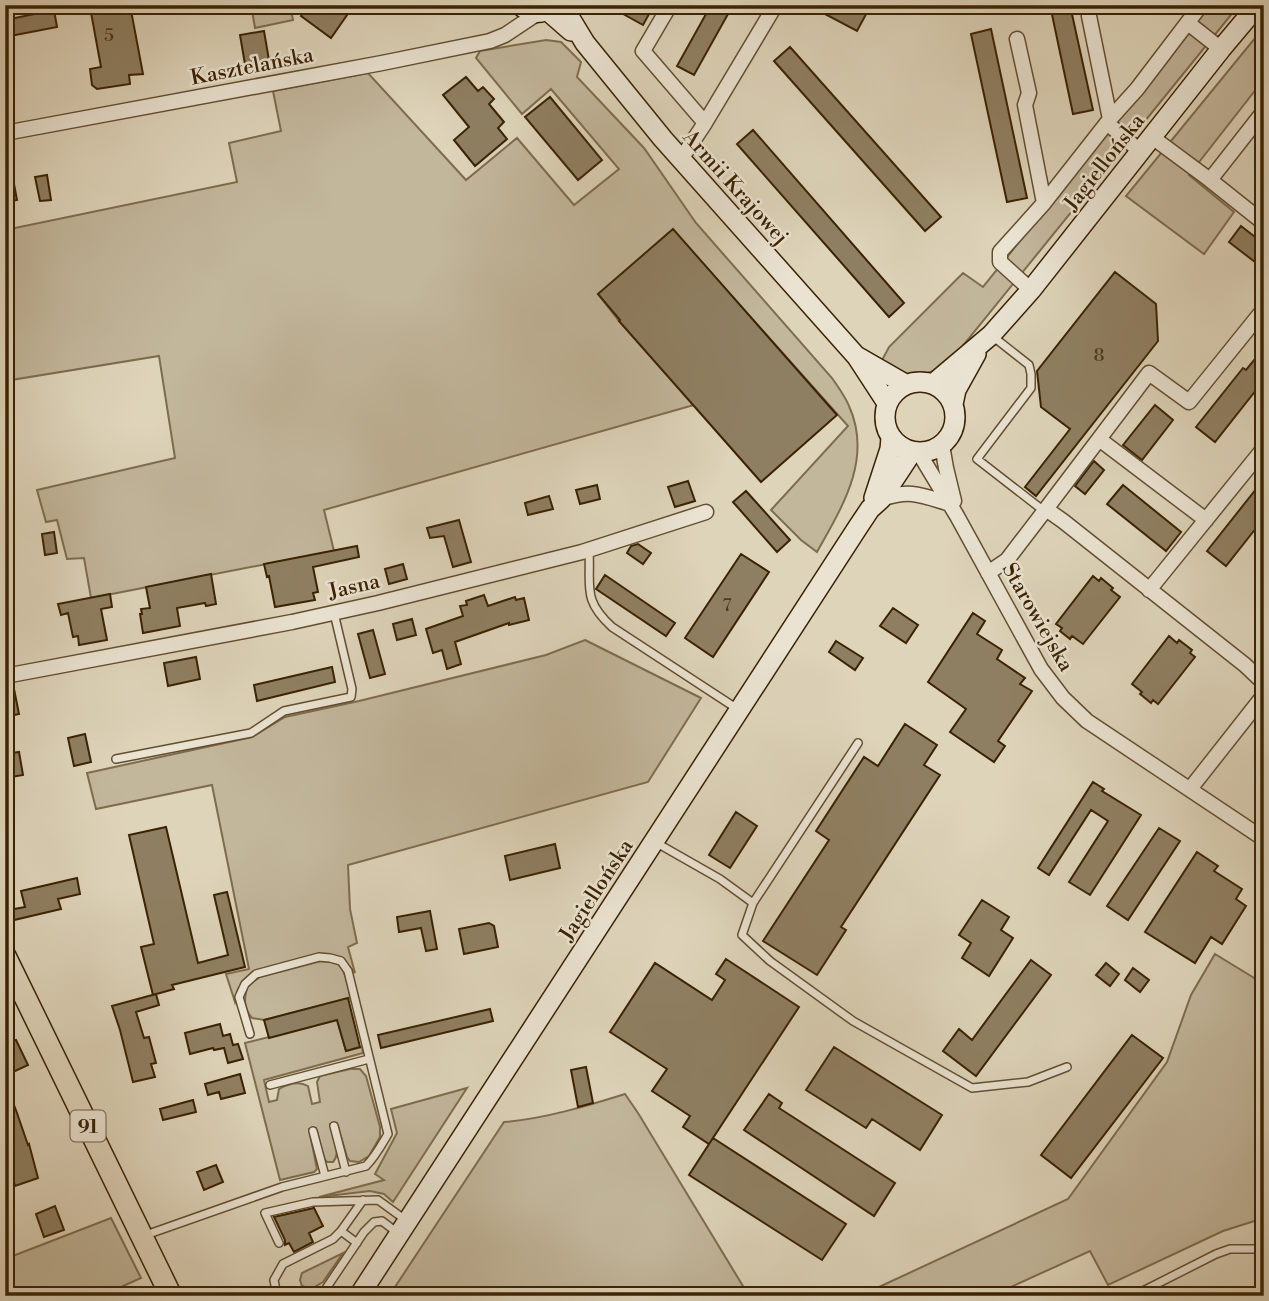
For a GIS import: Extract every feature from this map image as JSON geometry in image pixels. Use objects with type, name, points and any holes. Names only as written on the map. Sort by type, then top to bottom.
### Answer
[{"type":"main road","name":"91","points":[[5,956],[171,1296]]},
{"type":"street","points":[[670,5],[643,51],[705,123]]},
{"type":"street","points":[[1031,290],[1000,262],[1000,252],[1044,204],[1201,5]]},
{"type":"street","name":"Jagiellońska","points":[[933,384],[986,339],[1031,290],[1258,5]]},
{"type":"street","name":"Kasztelańska","points":[[5,133],[490,41],[505,35],[540,8]]},
{"type":"street","name":"Armii Krajowej","points":[[540,8],[585,43],[681,159],[857,356],[887,403]]},
{"type":"street","points":[[681,159],[772,11]]},
{"type":"street","points":[[1089,16],[1108,121],[1210,180],[1264,223]]},
{"type":"street","points":[[1188,23],[1221,50]]},
{"type":"street","points":[[1017,39],[1029,93],[1025,105],[1044,204]]},
{"type":"street","points":[[1210,180],[1261,120]]},
{"type":"street","points":[[988,573],[1007,560],[1149,373],[1189,401],[1264,309]]},
{"type":"street","name":"Jagiellońska","points":[[953,404],[956,390],[986,339]]},
{"type":"street","name":"Armii Krajowej","points":[[857,356],[905,384]]},
{"type":"street","points":[[905,384],[933,384],[948,395],[953,404],[954,426],[950,436],[935,449],[916,452],[899,446],[891,438],[884,415],[891,395],[905,384]]},
{"type":"street","name":"Jagiellońska","points":[[876,504],[891,438]]},
{"type":"street","points":[[1099,439],[1206,520]]},
{"type":"street","points":[[942,445],[954,510]]},
{"type":"street","points":[[1149,590],[1264,448]]},
{"type":"street","name":"Jagiellońska","points":[[359,1296],[740,710],[876,504],[916,452]]},
{"type":"street","name":"Starowiejska","points":[[916,452],[954,510],[1041,669],[1063,698],[1087,721],[1264,839]]},
{"type":"street","points":[[876,504],[898,494],[912,493],[954,510]]},
{"type":"street","points":[[1045,510],[1063,521],[1264,683]]},
{"type":"street","name":"Jasna","points":[[5,677],[292,622],[589,550],[706,512]]},
{"type":"street","points":[[1190,789],[1264,695]]},
{"type":"lane","points":[[986,339],[1029,365],[1031,388],[977,459],[1045,510]]},
{"type":"lane","points":[[589,550],[589,593],[598,614],[612,627],[740,710]]},
{"type":"lane","points":[[116,759],[246,734],[257,730],[284,711],[351,697],[352,689],[334,612]]},
{"type":"lane","points":[[858,743],[753,903],[742,935],[771,961],[853,1021],[972,1088],[1028,1082],[1067,1067]]},
{"type":"lane","points":[[655,841],[719,879],[753,903]]},
{"type":"lane","points":[[142,1237],[282,1187],[366,1167],[388,1134],[348,971],[341,961],[318,957],[256,974],[244,984],[239,997],[250,1034]]},
{"type":"lane","points":[[270,1085],[369,1059]]},
{"type":"lane","points":[[334,1126],[346,1171]]},
{"type":"lane","points":[[313,1131],[325,1176]]},
{"type":"lane","points":[[277,1296],[274,1280],[283,1264],[333,1239],[363,1200]]},
{"type":"lane","points":[[279,1243],[265,1213],[313,1202],[378,1200],[403,1228]]},
{"type":"lane","points":[[319,1296],[373,1222],[380,1221],[403,1228]]},
{"type":"lane","points":[[341,1231],[357,1243]]},
{"type":"lane","points":[[1133,1296],[1216,1254],[1230,1249],[1264,1249]]},
{"type":"shaded area","points":[[251,5],[290,5],[293,20],[255,28]]},
{"type":"shaded area","points":[[1210,5],[1239,5],[953,358],[942,369],[927,373],[904,374],[881,362],[889,347],[963,273],[983,287]]},
{"type":"shaded area","points":[[1264,27],[1264,79],[1189,175],[1234,212],[1204,254],[1126,196]]},
{"type":"shaded area","points":[[546,40],[561,42],[581,62],[577,77],[644,148],[696,223],[832,378],[846,399],[856,426],[856,464],[844,500],[817,552],[771,510],[848,426],[673,230],[598,294],[694,405],[324,510],[334,551],[91,598],[84,558],[67,559],[57,520],[46,522],[37,490],[175,458],[159,356],[5,381],[5,230],[237,182],[229,143],[281,131],[273,91],[368,73],[466,180],[517,138],[574,205],[619,169],[551,89],[522,114],[476,58],[480,51]]},
{"type":"shaded area","points":[[585,640],[701,698],[648,782],[348,865],[350,909],[357,943],[348,947],[355,973],[342,960],[326,954],[253,972],[238,989],[235,1002],[226,974],[249,969],[212,785],[96,809],[87,773],[252,737],[285,717],[546,655]]},
{"type":"shaded area","points":[[1215,954],[1264,984],[1264,1218],[1223,1231],[1108,1285],[1090,1251],[991,1296],[851,1296],[879,1287],[1068,1199],[1167,1062],[1191,995]]},
{"type":"shaded area","points":[[321,961],[339,965],[347,981],[350,998],[264,1020],[252,1018],[245,1002],[248,985],[260,977]]},
{"type":"shaded area","points":[[337,1020],[346,1051],[362,1047],[363,1053],[264,1080],[269,1102],[277,1100],[279,1089],[297,1083],[308,1086],[312,1104],[320,1102],[317,1082],[320,1076],[360,1069],[366,1076],[380,1127],[380,1137],[369,1156],[359,1162],[350,1161],[337,1123],[330,1124],[337,1154],[333,1162],[327,1162],[316,1128],[309,1129],[317,1169],[280,1180],[245,1043]]},
{"type":"shaded area","points":[[467,1088],[393,1202],[384,1194],[370,1191],[319,1197],[384,1180],[375,1174],[397,1133],[391,1109]]},
{"type":"shaded area","points":[[625,1094],[749,1296],[389,1296],[504,1122],[549,1115]]},
{"type":"shaded area","points":[[111,1218],[141,1278],[101,1296],[5,1296],[5,1259]]},
{"type":"shaded area","points":[[343,1253],[323,1282],[311,1289],[302,1286],[302,1273]]},
{"type":"building","points":[[130,5],[143,74],[129,75],[130,84],[97,89],[92,85],[90,69],[101,67],[90,7]]},
{"type":"building","points":[[308,5],[354,5],[331,38],[301,16]]},
{"type":"building","points":[[607,5],[654,5],[643,25]]},
{"type":"building","points":[[711,5],[733,5],[694,75],[677,66]]},
{"type":"building","points":[[808,5],[871,5],[857,31]]},
{"type":"building","points":[[1050,5],[1070,5],[1093,110],[1073,114]]},
{"type":"building","points":[[54,10],[57,27],[5,37],[5,20]]},
{"type":"building","points":[[991,29],[1027,198],[1007,202],[971,34]]},
{"type":"building","points":[[264,31],[270,66],[246,70],[240,35]]},
{"type":"building","points":[[790,47],[941,217],[925,231],[774,61]]},
{"type":"building","points":[[466,77],[478,91],[483,87],[494,99],[489,104],[504,122],[498,128],[507,139],[475,166],[454,140],[469,127],[443,95]]},
{"type":"building","points":[[550,97],[602,160],[578,180],[525,117]]},
{"type":"building","points":[[753,130],[904,303],[889,317],[737,144]]},
{"type":"building","points":[[5,168],[11,168],[17,200],[5,202]]},
{"type":"building","points":[[47,175],[51,200],[40,201],[35,177]]},
{"type":"building","points":[[1241,226],[1264,244],[1264,269],[1229,242]]},
{"type":"building","points":[[673,229],[837,415],[761,482],[598,294]]},
{"type":"building","points":[[1115,272],[1156,304],[1158,341],[1036,496],[1025,487],[1070,429],[1041,407],[1037,371]]},
{"type":"building","points":[[1264,348],[1264,380],[1215,442],[1196,427],[1243,368],[1246,370]]},
{"type":"building","points":[[1155,405],[1173,420],[1142,460],[1123,445]]},
{"type":"building","points":[[1094,461],[1104,470],[1085,494],[1075,486]]},
{"type":"building","points":[[1264,479],[1264,518],[1226,566],[1207,551]]},
{"type":"building","points":[[688,481],[695,501],[675,507],[668,487]]},
{"type":"building","points":[[597,485],[600,499],[580,504],[576,490]]},
{"type":"building","points":[[1123,485],[1181,532],[1166,551],[1107,504]]},
{"type":"building","points":[[746,491],[790,540],[777,552],[733,502]]},
{"type":"building","points":[[549,496],[553,509],[528,515],[525,503]]},
{"type":"building","points":[[459,520],[471,562],[453,567],[444,536],[430,538],[427,528]]},
{"type":"building","points":[[54,532],[57,553],[45,555],[42,534]]},
{"type":"building","points":[[638,544],[651,553],[643,564],[627,553],[631,546]]},
{"type":"building","points":[[357,546],[359,557],[313,567],[318,592],[313,593],[315,600],[275,607],[264,564]]},
{"type":"building","points":[[741,554],[769,572],[713,657],[685,638]]},
{"type":"building","points":[[403,564],[407,579],[389,584],[385,569]]},
{"type":"building","points":[[211,574],[216,604],[206,606],[205,603],[177,608],[180,626],[143,633],[141,609],[150,608],[146,587]]},
{"type":"building","points":[[605,575],[675,623],[666,636],[596,589]]},
{"type":"building","points":[[1093,576],[1099,581],[1101,578],[1120,597],[1083,644],[1072,636],[1070,639],[1056,624]]},
{"type":"building","points":[[110,594],[112,607],[101,609],[107,640],[79,645],[78,636],[73,637],[68,613],[61,615],[58,604]]},
{"type":"building","points":[[484,595],[488,606],[515,597],[516,600],[524,598],[529,620],[509,623],[455,642],[461,664],[447,669],[442,650],[433,653],[426,629],[463,616],[460,606]]},
{"type":"building","points":[[893,608],[918,625],[906,643],[880,626]]},
{"type":"building","points":[[973,613],[985,621],[977,634],[1002,650],[997,659],[1025,678],[1020,684],[1032,691],[998,741],[1005,746],[994,762],[950,732],[966,709],[928,682]]},
{"type":"building","points":[[412,619],[416,635],[397,640],[393,624]]},
{"type":"building","points":[[373,630],[385,674],[370,678],[358,634]]},
{"type":"building","points":[[1169,636],[1192,650],[1190,653],[1195,657],[1158,704],[1153,700],[1151,703],[1132,684]]},
{"type":"building","points":[[836,641],[863,658],[855,670],[829,652]]},
{"type":"building","points":[[196,657],[200,679],[168,686],[164,663]]},
{"type":"building","points":[[332,667],[335,682],[257,701],[254,685]]},
{"type":"building","points":[[13,684],[19,714],[5,717],[5,685]]},
{"type":"building","points":[[905,724],[937,745],[924,765],[940,775],[841,927],[846,930],[817,975],[763,941],[829,840],[816,831],[864,757],[878,766]]},
{"type":"building","points":[[85,734],[91,762],[74,766],[68,738]]},
{"type":"building","points":[[19,752],[23,775],[5,778],[5,754]]},
{"type":"building","points":[[1093,782],[1104,789],[1102,791],[1141,815],[1090,895],[1069,882],[1108,821],[1091,810],[1049,875],[1038,868]]},
{"type":"building","points":[[736,812],[757,826],[730,868],[709,855]]},
{"type":"building","points":[[166,827],[198,963],[228,955],[214,895],[227,892],[245,967],[172,985],[174,989],[153,995],[141,947],[154,944],[129,835]]},
{"type":"building","points":[[1159,828],[1180,841],[1128,920],[1107,906]]},
{"type":"building","points":[[555,844],[560,868],[510,880],[505,856]]},
{"type":"building","points":[[1197,852],[1218,866],[1214,871],[1242,889],[1236,899],[1246,906],[1222,944],[1211,937],[1195,963],[1145,932]]},
{"type":"building","points":[[77,878],[80,894],[58,899],[61,909],[14,920],[9,910],[25,907],[21,891]]},
{"type":"building","points":[[982,900],[1009,917],[1001,930],[1013,938],[989,976],[962,958],[971,943],[959,935]]},
{"type":"building","points":[[430,911],[437,949],[426,951],[421,928],[399,932],[397,917]]},
{"type":"building","points":[[489,923],[494,926],[498,947],[464,954],[459,929]]},
{"type":"building","points":[[726,959],[799,1007],[709,1144],[683,1127],[690,1116],[652,1091],[667,1069],[610,1032],[655,963],[712,1000],[725,980],[716,974]]},
{"type":"building","points":[[1031,960],[1051,975],[976,1076],[943,1051],[959,1029],[972,1040]]},
{"type":"building","points":[[1106,963],[1119,974],[1110,986],[1096,975]]},
{"type":"building","points":[[1133,968],[1149,980],[1140,992],[1125,980]]},
{"type":"building","points":[[156,994],[159,1005],[136,1012],[144,1038],[149,1037],[156,1063],[151,1064],[155,1077],[133,1082],[112,1006]]},
{"type":"building","points":[[348,998],[360,1047],[346,1051],[337,1020],[269,1038],[264,1020]]},
{"type":"building","points":[[490,1009],[493,1021],[381,1048],[378,1035]]},
{"type":"building","points":[[220,1024],[223,1036],[230,1034],[233,1045],[238,1044],[243,1059],[228,1063],[224,1048],[190,1054],[185,1033]]},
{"type":"building","points":[[1132,1035],[1163,1058],[1071,1178],[1041,1155]]},
{"type":"building","points":[[16,1040],[28,1065],[11,1073],[5,1061],[5,1043]]},
{"type":"building","points":[[834,1047],[942,1115],[920,1150],[872,1119],[866,1128],[806,1090]]},
{"type":"building","points":[[586,1067],[593,1103],[578,1107],[571,1070]]},
{"type":"building","points":[[240,1074],[245,1093],[221,1099],[219,1092],[208,1095],[205,1084]]},
{"type":"building","points":[[5,1084],[29,1144],[38,1178],[15,1186],[5,1152]]},
{"type":"building","points":[[769,1094],[782,1103],[779,1108],[895,1183],[874,1216],[744,1130]]},
{"type":"building","points":[[193,1100],[196,1112],[163,1120],[160,1109]]},
{"type":"building","points":[[713,1138],[846,1224],[822,1260],[689,1175]]},
{"type":"building","points":[[216,1165],[223,1182],[204,1190],[197,1172]]},
{"type":"building","points":[[55,1206],[64,1230],[44,1237],[36,1214]]},
{"type":"building","points":[[314,1208],[323,1226],[309,1233],[313,1242],[294,1252],[289,1243],[285,1245],[274,1217]]}]
